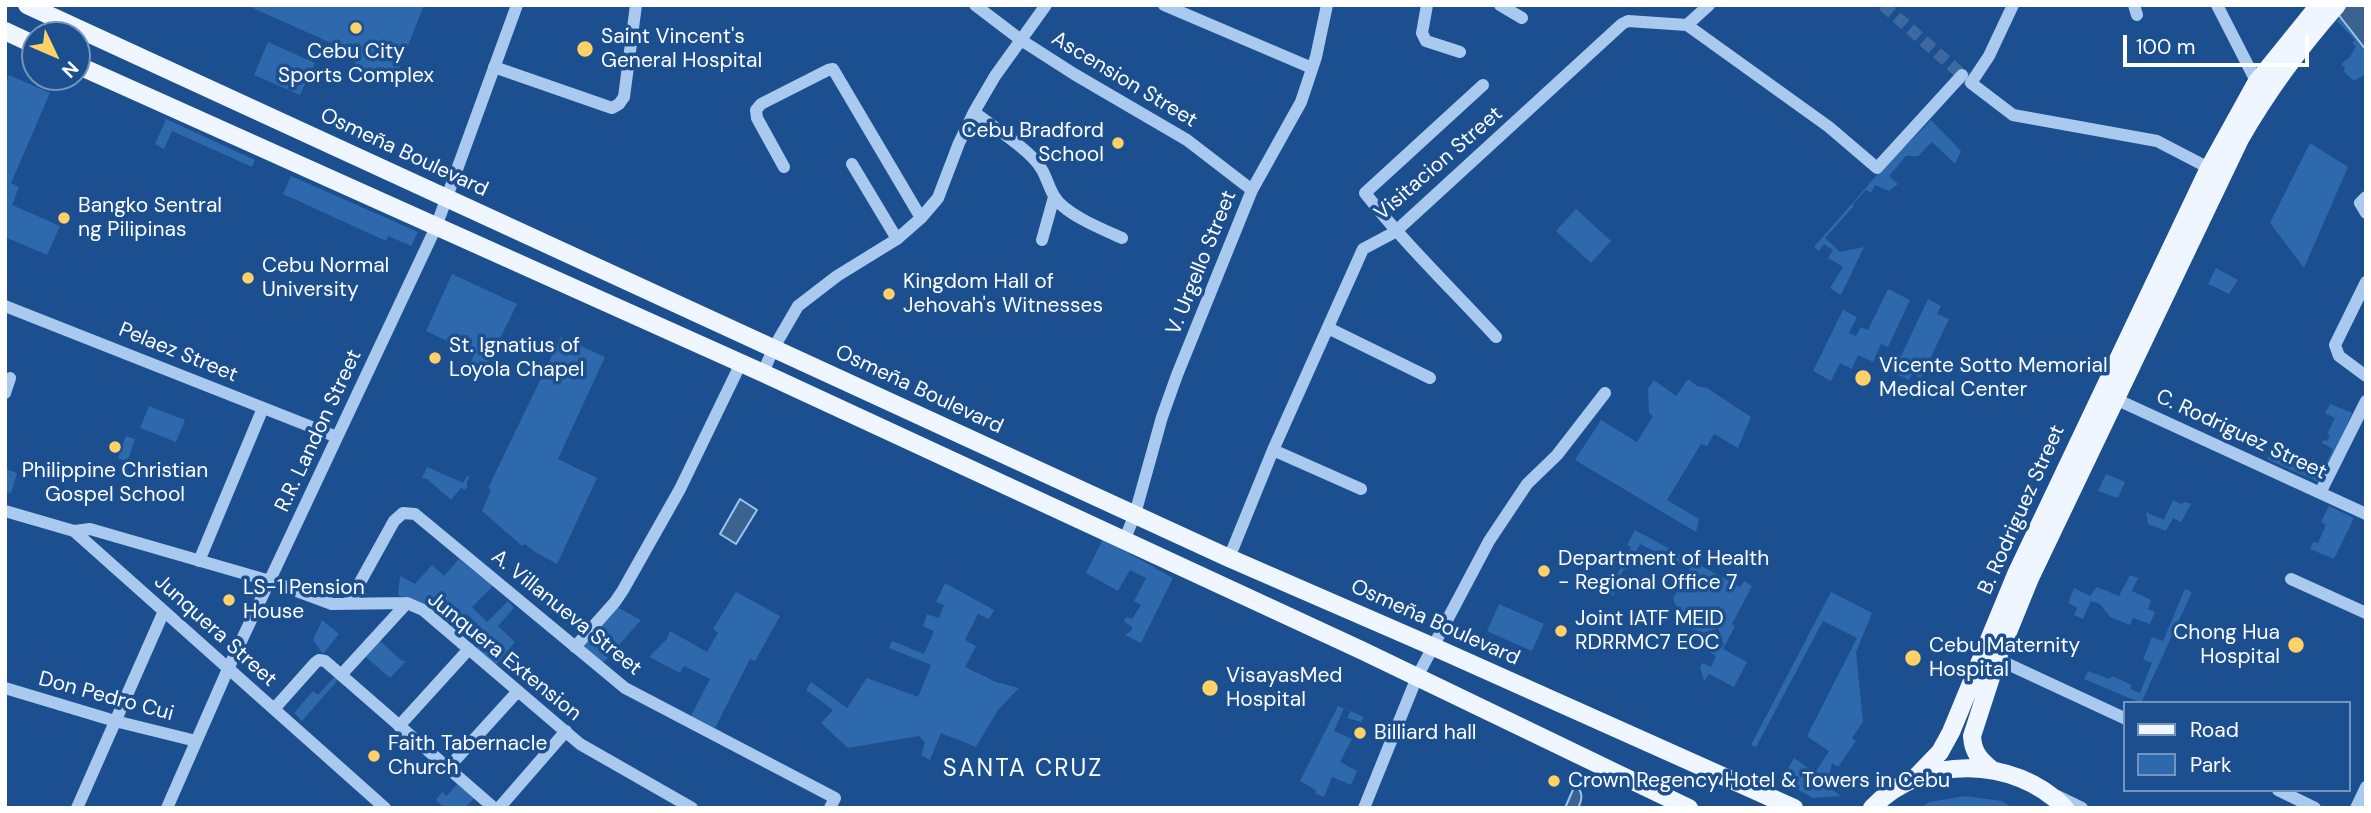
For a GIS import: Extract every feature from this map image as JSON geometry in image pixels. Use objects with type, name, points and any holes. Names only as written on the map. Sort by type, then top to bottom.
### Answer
[{"type":"main road","name":"Osmeña Boulevard","points":[[27,5],[1229,558],[1794,808]]},
{"type":"main road","name":"B. Rodriguez Street","points":[[1914,779],[1940,752],[1951,732],[2108,395],[2209,168],[2260,90],[2324,9]]},
{"type":"main road","points":[[5,31],[21,38]]},
{"type":"main road","points":[[91,71],[741,363],[1417,677],[1689,808]]},
{"type":"main road","name":"B. Rodriguez Street","points":[[2108,395],[2240,139],[2260,90]]},
{"type":"main road","name":"B. Rodriguez Street","points":[[1991,769],[1977,757],[1972,747],[1972,736],[2023,575]]},
{"type":"main road","points":[[1873,805],[1914,779],[1951,768],[1991,769],[2022,778],[2045,790],[2065,808]]},
{"type":"street","name":"R.R. Landon Street","points":[[167,808],[229,669],[436,227],[517,5]]},
{"type":"street","points":[[494,67],[612,108],[620,104],[624,97],[635,5]]},
{"type":"street","name":"Ascension Street","points":[[975,5],[1021,40],[1073,74],[1187,140],[1252,190]]},
{"type":"street","points":[[762,373],[798,306],[837,276],[897,239],[939,198],[959,143],[974,112],[1046,5]]},
{"type":"street","points":[[1164,5],[1312,68]]},
{"type":"street","name":"V. Urgello Street","points":[[1124,541],[1135,514],[1162,417],[1177,375],[1252,190],[1301,102],[1327,5]]},
{"type":"street","points":[[1427,5],[1422,33],[1426,41],[1460,52]]},
{"type":"street","points":[[1500,5],[1522,18]]},
{"type":"street","points":[[1709,5],[1687,25],[1829,127],[1877,168],[1989,56],[2013,5]]},
{"type":"street","points":[[2217,5],[2260,90]]},
{"type":"street","name":"Visitacion Street","points":[[1229,558],[1273,450],[1363,249],[1395,232],[1622,24],[1628,21],[1687,25]]},
{"type":"street","points":[[784,167],[755,110],[761,104],[833,69],[921,218]]},
{"type":"street","points":[[1966,79],[2013,115],[2157,141],[2209,168]]},
{"type":"street","points":[[1483,85],[1364,193],[1395,232],[1432,267],[1496,337]]},
{"type":"street","points":[[974,112],[1032,157],[1047,176],[1054,197],[1077,215],[1122,238]]},
{"type":"street","points":[[852,164],[897,239]]},
{"type":"street","points":[[1042,240],[1054,197]]},
{"type":"street","points":[[2366,282],[2335,345],[2339,356],[2366,376]]},
{"type":"street","name":"Pelaez Street","points":[[5,306],[337,437]]},
{"type":"street","points":[[1328,328],[1430,378]]},
{"type":"street","points":[[575,647],[615,602],[630,578],[680,489],[741,363]]},
{"type":"street","points":[[5,393],[10,378]]},
{"type":"street","points":[[1364,808],[1417,677],[1489,541],[1527,484],[1558,455],[1605,393]]},
{"type":"street","name":"C. Rodriguez Street","points":[[2108,395],[2366,514]]},
{"type":"street","points":[[2320,493],[2366,401]]},
{"type":"street","points":[[199,561],[263,408]]},
{"type":"street","points":[[1273,450],[1361,489]]},
{"type":"street","name":"Junquera Street","points":[[5,511],[75,531],[384,808]]},
{"type":"street","name":"A. Villanueva Street","points":[[348,604],[394,521],[403,513],[415,514],[625,688],[835,798],[830,808]]},
{"type":"street","name":"Junquera Extension","points":[[75,531],[90,529],[270,581],[332,604],[407,603],[423,610],[580,744],[692,808]]},
{"type":"street","points":[[2291,579],[2366,613]]},
{"type":"street","points":[[341,676],[407,603]]},
{"type":"street","points":[[77,808],[164,611]]},
{"type":"street","points":[[399,726],[469,649]]},
{"type":"street","points":[[1997,659],[2122,717]]},
{"type":"street","points":[[274,709],[319,660],[325,662],[447,769],[496,808],[566,731]]},
{"type":"street","name":"Don Pedro Cui","points":[[5,688],[115,721],[196,741]]},
{"type":"street","points":[[447,769],[518,691]]},
{"type":"street","points":[[2356,808],[2366,787]]},
{"type":"street","points":[[2045,790],[2082,808]]},
{"type":"street","points":[[2282,792],[2315,808]]},
{"type":"green space","name":"Cebu City Sports Complex","points":[[246,5],[424,5],[393,84],[353,67],[358,55]]},
{"type":"green space","points":[[2341,17],[2366,50],[2366,74],[2354,81],[2344,72],[2345,68],[2341,64],[2350,57],[2356,46],[2352,43],[2355,40],[2337,21]]},
{"type":"green space","points":[[268,42],[315,63],[300,95],[254,75]]},
{"type":"green space","points":[[9,75],[21,80],[21,91],[50,93],[11,183],[19,187],[12,205],[60,226],[47,255],[5,237],[5,85]]},
{"type":"green space","points":[[166,119],[255,160],[252,167],[172,131],[164,149],[155,144]]},
{"type":"green space","points":[[1931,120],[1961,151],[1955,164],[1932,142],[1918,156],[1906,156],[1889,176],[1898,184],[1889,191],[1875,185],[1871,193],[1866,190],[1853,204],[1825,238],[1840,252],[1864,247],[1841,295],[1830,288],[1843,267],[1828,258],[1833,250],[1824,244],[1819,251],[1814,247],[1876,176]]},
{"type":"green space","points":[[2310,143],[2348,167],[2304,268],[2270,223]]},
{"type":"green space","points":[[291,176],[418,232],[411,246],[388,236],[386,241],[283,194]]},
{"type":"green space","points":[[1576,209],[1611,241],[1591,263],[1556,231]]},
{"type":"green space","points":[[2216,268],[2238,280],[2229,294],[2208,284]]},
{"type":"green space","points":[[452,274],[517,304],[485,369],[471,362],[474,354],[426,331]]},
{"type":"green space","points":[[1888,289],[1910,300],[1888,347],[1881,344],[1873,362],[1858,355],[1852,369],[1840,363],[1831,381],[1813,371],[1843,310],[1857,317],[1849,333],[1856,336],[1861,327],[1868,330]]},
{"type":"green space","points":[[1928,299],[1941,306],[1937,314],[1949,319],[1921,378],[1912,374],[1909,380],[1890,371],[1897,355],[1901,356]]},
{"type":"green space","points":[[561,337],[605,357],[558,459],[597,478],[557,564],[525,544],[522,546],[482,511],[491,490],[488,488]]},
{"type":"green space","points":[[1688,379],[1697,386],[1707,388],[1751,417],[1738,448],[1714,434],[1707,446],[1701,444],[1667,500],[1699,519],[1696,532],[1575,460],[1601,420],[1637,442],[1653,416],[1649,413],[1648,389],[1654,380],[1676,396]]},
{"type":"green space","points":[[2330,404],[2352,413],[2321,483],[2267,459],[2274,443],[2287,452],[2288,461],[2320,476],[2333,449],[2322,443],[2330,436],[2327,434],[2335,418],[2325,413]]},
{"type":"green space","points":[[149,406],[185,420],[176,442],[140,428]]},
{"type":"green space","points":[[126,436],[135,439],[127,462],[118,458]]},
{"type":"green space","points":[[427,467],[463,483],[467,476],[468,486],[465,490],[461,488],[451,500],[427,479],[422,478]]},
{"type":"green space","points":[[5,469],[17,473],[11,493],[5,492]]},
{"type":"green space","points":[[2106,474],[2125,482],[2118,498],[2098,491]]},
{"type":"green space","points":[[2173,500],[2181,504],[2191,504],[2181,522],[2173,518],[2166,531],[2148,524],[2146,512],[2164,520]]},
{"type":"green space","points":[[2329,506],[2354,518],[2334,559],[2310,549],[2313,542],[2318,543],[2326,525],[2321,522]]},
{"type":"green space","points":[[1635,530],[1740,587],[1744,581],[1752,586],[1732,624],[1735,626],[1723,649],[1747,662],[1734,687],[1709,674],[1704,681],[1700,667],[1702,663],[1711,667],[1716,656],[1707,651],[1724,646],[1718,628],[1703,633],[1682,623],[1673,598],[1690,569],[1640,544],[1627,570],[1624,569],[1615,586],[1617,588],[1613,596],[1608,593],[1631,547],[1627,545]]},
{"type":"green space","points":[[1103,539],[1173,578],[1141,643],[1125,635],[1132,627],[1124,621],[1126,617],[1132,619],[1141,605],[1134,601],[1146,578],[1130,570],[1118,591],[1086,573]]},
{"type":"green space","points":[[459,559],[493,586],[472,607],[487,622],[508,601],[514,608],[498,626],[515,642],[495,666],[475,649],[487,634],[467,614],[452,629],[423,607],[398,595],[400,576],[415,584],[432,565],[444,576]]},
{"type":"green space","points":[[2130,575],[2138,578],[2132,591],[2151,600],[2148,609],[2155,612],[2150,624],[2133,618],[2130,625],[2110,617],[2100,604],[2091,601],[2083,619],[2074,615],[2077,608],[2068,603],[2074,588],[2090,596],[2097,587],[2119,596]]},
{"type":"green space","points":[[945,583],[994,610],[989,619],[978,614],[965,640],[976,646],[965,667],[996,682],[1019,688],[998,710],[976,747],[941,733],[930,760],[921,755],[925,742],[919,736],[848,748],[821,723],[833,710],[806,690],[811,682],[847,708],[867,678],[918,697],[931,665],[889,648],[892,641],[924,654],[934,631],[923,626],[927,614],[939,618],[944,605],[936,602]]},
{"type":"green space","points":[[2185,589],[2192,592],[2142,701],[2084,679],[2088,671],[2110,679],[2112,676],[2132,685],[2130,689],[2140,693],[2152,663],[2143,659],[2152,637],[2163,641]]},
{"type":"green space","points":[[736,592],[780,616],[755,661],[750,659],[715,728],[691,716],[710,679],[684,666],[680,673],[649,657],[667,639],[670,631],[707,652],[718,633],[713,629]]},
{"type":"green space","points":[[1831,592],[1872,613],[1856,652],[1863,722],[1852,738],[1856,741],[1838,767],[1832,763],[1827,786],[1841,796],[1813,798],[1781,780],[1794,758],[1815,773],[1829,751],[1808,737],[1808,734],[1857,638],[1823,621],[1756,747],[1751,745]]},
{"type":"green space","points":[[1499,604],[1544,624],[1532,651],[1487,631]]},
{"type":"green space","points":[[617,607],[641,620],[601,665],[579,645]]},
{"type":"green space","points":[[322,620],[339,634],[323,654],[313,640]]},
{"type":"green space","points":[[379,640],[402,661],[406,661],[390,678],[365,656]]},
{"type":"green space","points":[[335,676],[337,681],[302,721],[294,713],[313,691],[318,695]]},
{"type":"green space","points":[[1338,706],[1344,708],[1334,731],[1352,739],[1340,762],[1357,771],[1351,785],[1332,777],[1324,797],[1300,781]]},
{"type":"green space","points":[[1346,709],[1364,717],[1361,722],[1347,718],[1350,712]]},
{"type":"green space","points":[[457,784],[474,798],[465,808],[444,808],[436,800],[442,792],[447,796]]},
{"type":"green space","points":[[1965,796],[2001,801],[2014,808],[1919,808],[1930,802]]},
{"type":"shaded area","points":[[2331,5],[2366,5],[2366,50]]},
{"type":"shaded area","points":[[740,499],[757,510],[736,544],[720,534]]},
{"type":"shaded area","points":[[1575,785],[1581,793],[1580,804],[1578,808],[1565,808]]},
{"type":"tunnel","points":[[1883,5],[1968,80]]},
{"type":"place","name":"Cebu City Sports Complex","points":[[356,28]]},
{"type":"place","name":"Saint Vincent's General Hospital","points":[[585,49]]},
{"type":"place","name":"Cebu Bradford School","points":[[1118,143]]},
{"type":"place","name":"Bangko Sentral ng Pilipinas","points":[[64,218]]},
{"type":"place","name":"Cebu Normal University","points":[[248,278]]},
{"type":"place","name":"Kingdom Hall of Jehovah's Witnesses","points":[[889,294]]},
{"type":"place","name":"St. Ignatius of Loyola Chapel","points":[[435,358]]},
{"type":"place","name":"Vicente Sotto Memorial Medical Center","points":[[1863,378]]},
{"type":"place","name":"Philippine Christian Gospel School","points":[[115,447]]},
{"type":"place","name":"Department of Health - Regional Office 7","points":[[1544,571]]},
{"type":"place","name":"LS-1 Pension House","points":[[229,600]]},
{"type":"place","name":"Joint IATF MEID RDRRMC7 EOC","points":[[1561,631]]},
{"type":"place","name":"Chong Hua Hospital","points":[[2296,645]]},
{"type":"place","name":"Cebu Maternity Hospital","points":[[1913,658]]},
{"type":"place","name":"VisayasMed Hospital","points":[[1210,688]]},
{"type":"place","name":"Billiard hall","points":[[1360,733]]},
{"type":"place","name":"Faith Tabernacle Church","points":[[374,756]]},
{"type":"place","name":"Crown Regency Hotel & Towers in Cebu","points":[[1554,781]]},
{"type":"district","name":"SANTA CRUZ","points":[[1023,770]]}]
